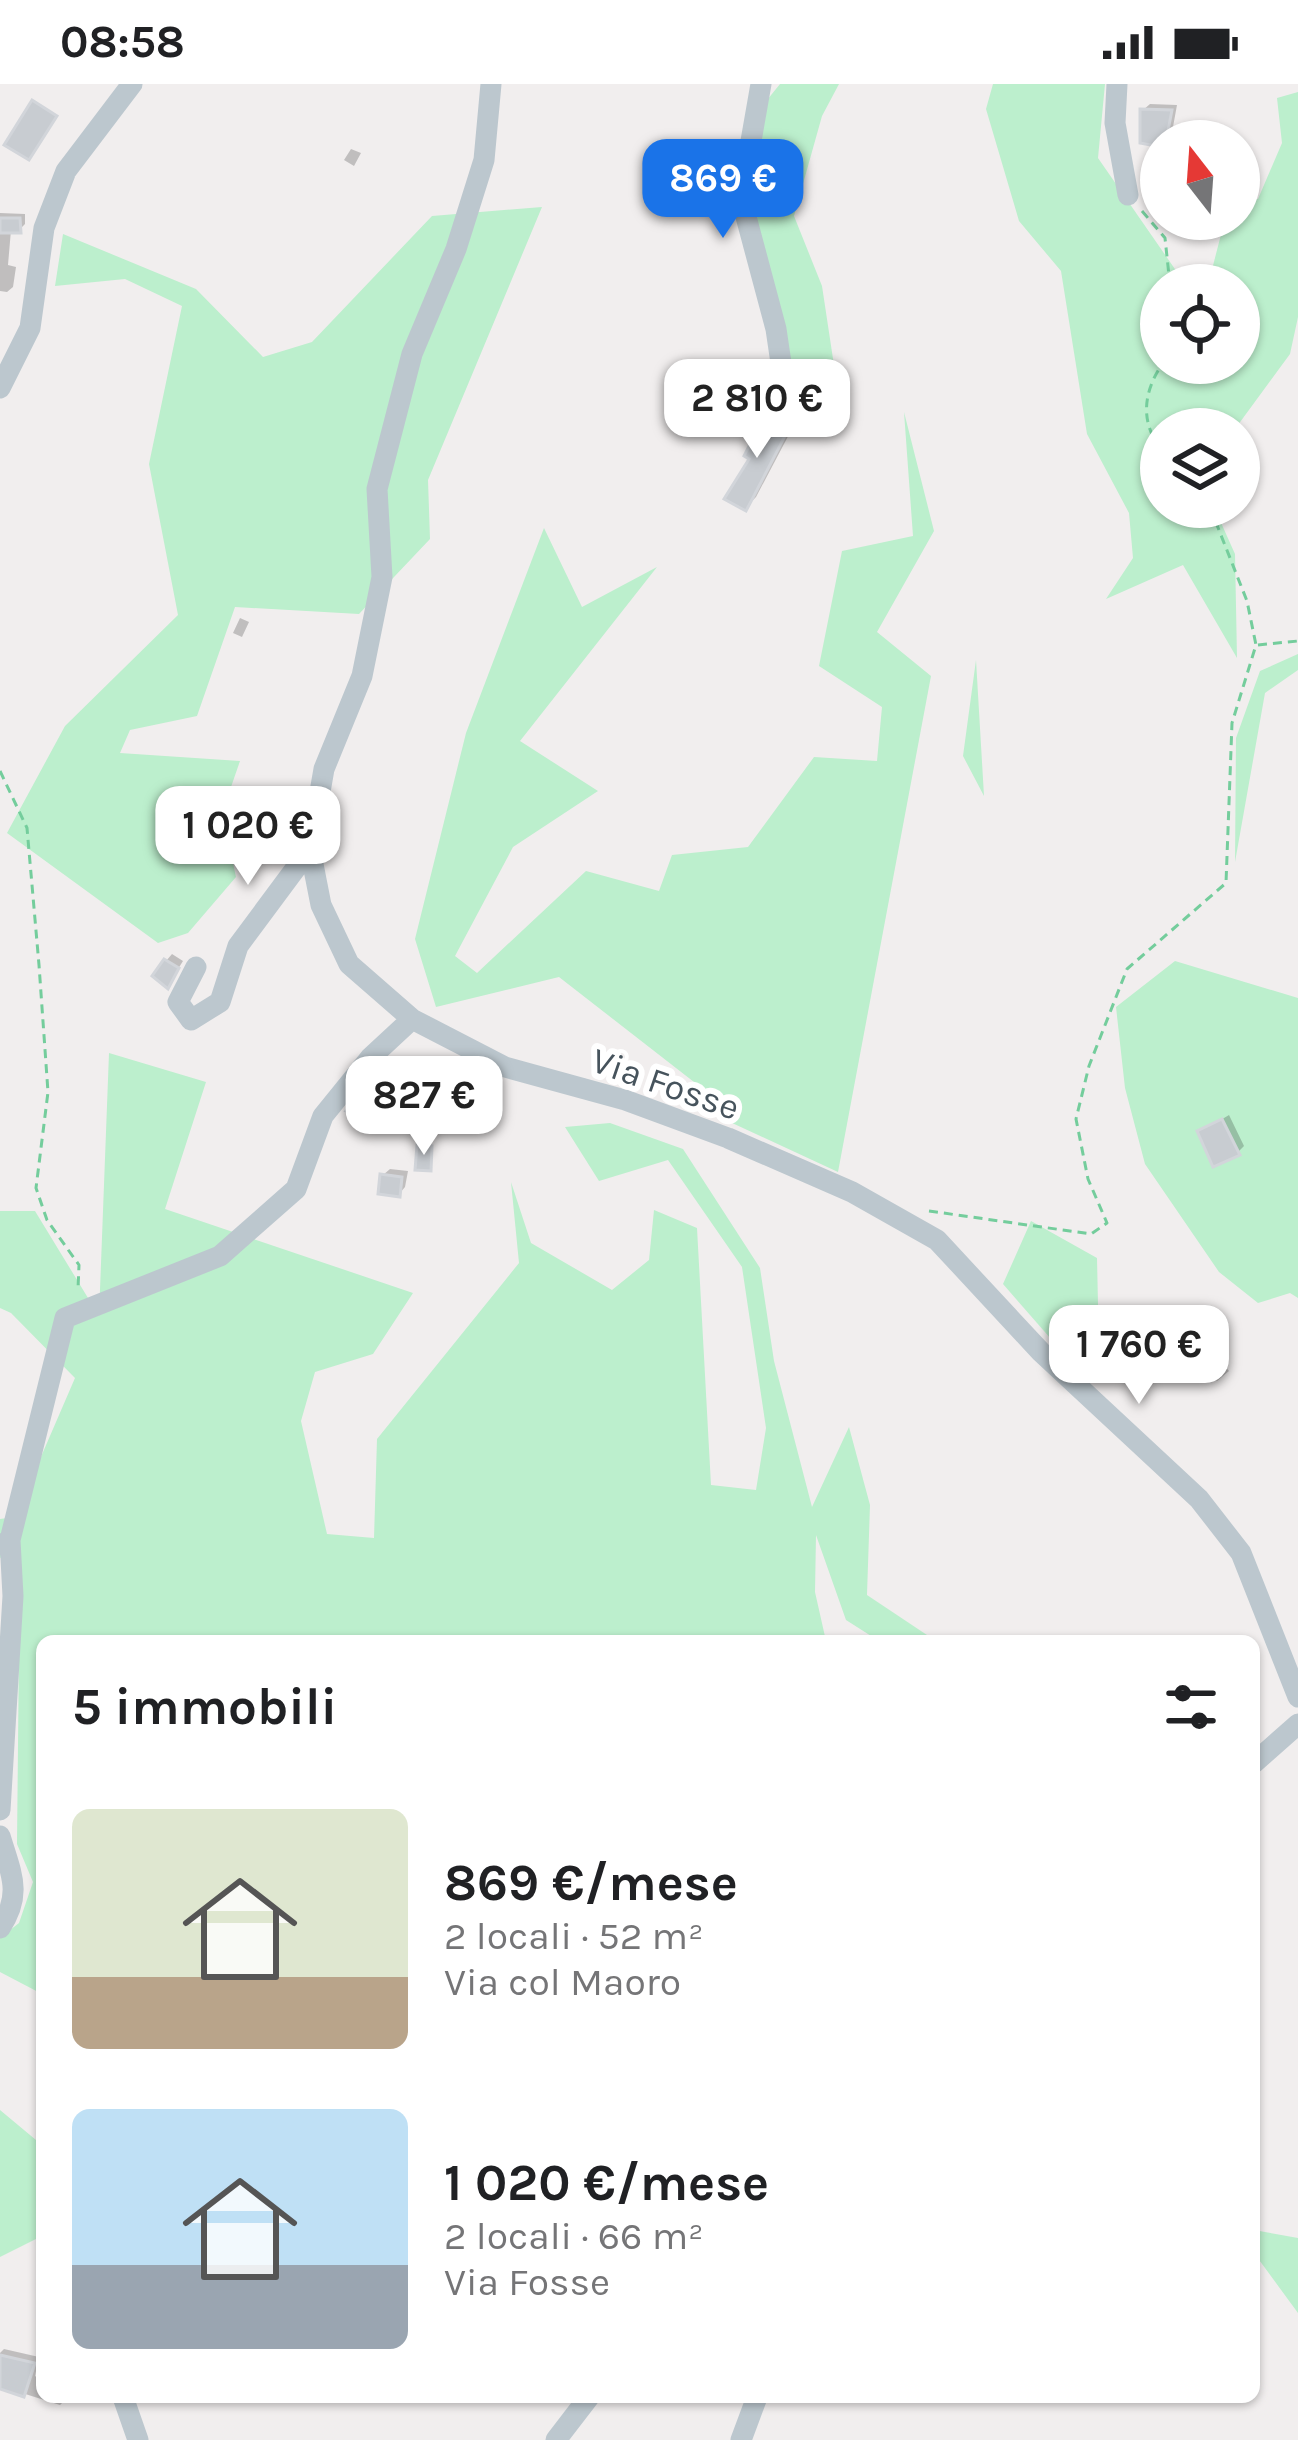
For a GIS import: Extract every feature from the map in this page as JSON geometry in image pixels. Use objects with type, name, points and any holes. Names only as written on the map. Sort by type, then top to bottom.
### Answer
[{"type":"street","points":[[0,391],[30,328],[44,228],[66,172],[132,84]]},
{"type":"street","name":"Via Fosse","points":[[491,84],[484,160],[456,249],[412,354],[377,489],[382,577],[362,676],[324,769],[310,849],[321,905],[349,964],[412,1019],[505,1066],[625,1100],[728,1138],[852,1192],[937,1240],[1041,1352],[1199,1499],[1241,1552],[1298,1697]]},
{"type":"street","points":[[760,84],[741,198],[776,329],[786,397]]},
{"type":"street","points":[[1117,84],[1115,123],[1128,195]]},
{"type":"street","points":[[196,967],[178,1002],[191,1020],[220,1002],[238,946],[310,849]]},
{"type":"street","points":[[0,1810],[13,1596],[5,1542],[65,1318],[220,1256],[296,1189],[323,1116],[370,1058],[412,1019]]},
{"type":"street","points":[[1260,1758],[1298,1724]]},
{"type":"street","points":[[0,1836],[12,1874],[15,1906],[0,1928]]},
{"type":"street","points":[[125,2403],[138,2440]]},
{"type":"street","points":[[556,2440],[584,2403]]},
{"type":"street","points":[[741,2440],[755,2403]]},
{"type":"path","points":[[1128,195],[1165,238],[1168,264]]},
{"type":"path","points":[[919,1210],[1091,1234],[1107,1223],[1088,1179],[1076,1119],[1089,1066],[1127,969],[1226,883],[1232,724],[1256,645],[1247,601],[1218,528]]},
{"type":"path","points":[[1256,645],[1298,641]]},
{"type":"path","points":[[0,771],[27,828],[37,942],[48,1092],[36,1188],[46,1220],[79,1265],[76,1314]]},
{"type":"green space","points":[[780,84],[839,84],[822,116],[794,216],[822,286],[835,372],[800,431],[784,331],[748,224],[751,120]]},
{"type":"green space","points":[[993,84],[1105,84],[1098,158],[1140,219],[1140,240],[1155,240],[1171,264],[1140,264],[1140,384],[1260,384],[1260,264],[1213,264],[1220,240],[1260,240],[1260,194],[1282,143],[1277,98],[1298,92],[1298,317],[1290,354],[1250,408],[1140,408],[1140,528],[1223,528],[1235,554],[1237,658],[1183,565],[1106,599],[1133,558],[1129,513],[1087,434],[1061,271],[1019,221],[986,109]]},
{"type":"green space","points":[[542,207],[428,480],[430,539],[359,614],[235,607],[197,716],[130,730],[120,753],[240,761],[222,813],[236,877],[188,933],[158,943],[7,833],[65,726],[178,615],[149,464],[182,306],[125,279],[55,286],[63,234],[196,289],[263,357],[312,342],[432,216]]},
{"type":"green space","points":[[904,412],[934,531],[877,632],[931,676],[838,1172],[704,1110],[694,1082],[559,977],[436,1007],[415,939],[466,733],[544,528],[582,607],[657,567],[520,741],[598,791],[513,847],[455,956],[477,973],[586,871],[659,891],[672,855],[748,847],[814,757],[877,761],[882,707],[819,666],[842,551],[913,536]]},
{"type":"green space","points":[[1298,654],[1298,670],[1265,693],[1235,862],[1236,738],[1260,671]]},
{"type":"green space","points":[[976,660],[984,796],[963,756]]},
{"type":"green space","points":[[1175,961],[1298,998],[1298,1298],[1290,1293],[1258,1303],[1219,1272],[1145,1164],[1125,1088],[1116,1007]]},
{"type":"green space","points":[[109,1053],[206,1082],[165,1209],[413,1293],[373,1354],[315,1372],[301,1421],[327,1534],[374,1538],[377,1439],[519,1263],[511,1182],[531,1243],[612,1290],[649,1260],[654,1210],[697,1228],[711,1485],[756,1490],[766,1428],[742,1267],[668,1160],[599,1181],[565,1127],[610,1123],[683,1149],[760,1268],[774,1361],[812,1507],[849,1427],[870,1505],[867,1595],[927,1635],[870,1635],[846,1620],[816,1535],[815,1592],[825,1635],[36,1635],[36,1991],[0,1972],[0,1938],[19,1923],[33,1882],[17,1844],[20,1547],[0,1558],[0,1519],[15,1517],[75,1378],[11,1313],[0,1308],[0,1211],[35,1211],[99,1316]]},
{"type":"green space","points":[[1031,1221],[1097,1258],[1099,1350],[1072,1363],[1003,1284]]},
{"type":"green space","points":[[0,2110],[36,2140],[36,2239],[0,2257]]},
{"type":"green space","points":[[1260,2231],[1298,2238],[1298,2313],[1260,2261]]},
{"type":"building","points":[[32,100],[57,116],[29,160],[4,145]]},
{"type":"building","points":[[1140,109],[1172,110],[1170,120],[1140,120]]},
{"type":"building","points":[[700,172],[726,174],[720,211],[693,205]]},
{"type":"building","points":[[0,218],[20,218],[21,233],[0,233]]},
{"type":"building","points":[[767,411],[786,423],[781,434],[785,436],[746,511],[724,499],[749,459],[744,456]]},
{"type":"building","points":[[164,959],[179,968],[168,989],[152,976]]},
{"type":"building","points":[[365,1088],[362,1101],[375,1103],[370,1118],[346,1111]]},
{"type":"building","points":[[1222,1119],[1240,1155],[1213,1167],[1197,1131]]},
{"type":"building","points":[[417,1145],[432,1146],[431,1171],[415,1170]]},
{"type":"building","points":[[380,1174],[402,1177],[400,1197],[378,1194]]},
{"type":"building","points":[[0,2355],[35,2363],[24,2397],[0,2389]]}]
